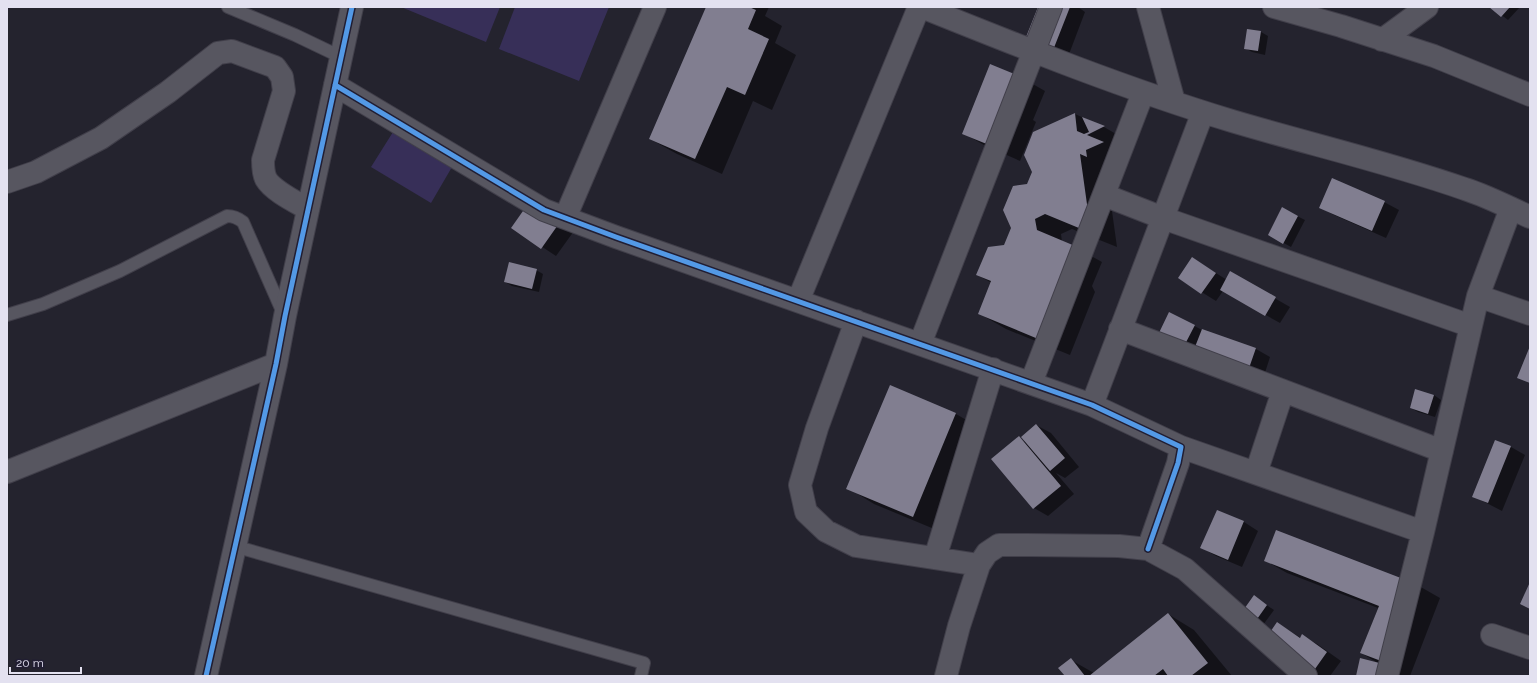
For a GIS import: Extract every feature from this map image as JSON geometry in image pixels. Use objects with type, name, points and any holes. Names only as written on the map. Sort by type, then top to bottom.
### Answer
[{"type":"street","points":[[206,676],[276,364],[284,316],[352,7]]},
{"type":"street","points":[[565,218],[655,7]]},
{"type":"street","points":[[798,301],[919,7]]},
{"type":"street","points":[[922,7],[1034,52],[1143,93],[1203,112],[1341,150],[1465,189],[1521,212],[1478,296],[1423,532],[1387,676]]},
{"type":"street","points":[[920,344],[1051,7]]},
{"type":"street","points":[[1148,7],[1174,102]]},
{"type":"street","points":[[1274,7],[1338,16],[1382,40],[1434,56],[1530,95]]},
{"type":"street","points":[[1382,40],[1427,7]]},
{"type":"street","points":[[7,182],[36,172],[101,138],[168,92],[218,53],[232,51],[275,67],[282,77],[284,91],[263,160],[263,170],[266,179],[271,186],[308,209]]},
{"type":"street","points":[[335,85],[544,210],[1092,405],[1181,447],[1423,532]]},
{"type":"street","points":[[1031,383],[1143,93]]},
{"type":"street","points":[[1092,405],[1203,112]]},
{"type":"street","points":[[1104,195],[1163,218],[1471,326]]},
{"type":"street","points":[[1478,296],[1530,314]]},
{"type":"street","points":[[856,321],[817,428],[800,486],[806,512],[826,531],[856,546],[979,565]]},
{"type":"street","points":[[1120,329],[1442,451]]},
{"type":"street","points":[[7,472],[276,364]]},
{"type":"street","points":[[935,558],[993,369]]},
{"type":"street","points":[[1256,473],[1283,391]]},
{"type":"street","points":[[1148,549],[1178,463],[1181,447]]},
{"type":"street","points":[[946,676],[959,626],[979,565],[987,553],[999,545],[1119,546],[1148,549],[1185,569],[1306,676]]},
{"type":"street","points":[[1492,635],[1530,648]]},
{"type":"lane","points":[[228,7],[295,35],[341,57]]},
{"type":"lane","points":[[7,315],[43,304],[120,271],[226,216],[232,216],[239,218],[243,222],[284,316]]},
{"type":"lane","points":[[234,546],[644,663],[641,676]]},
{"type":"shaded area","points":[[401,7],[500,7],[486,42]]},
{"type":"shaded area","points":[[515,7],[609,7],[579,81],[499,49]]},
{"type":"shaded area","points":[[393,132],[452,167],[431,203],[371,167]]},
{"type":"building","points":[[706,7],[749,7],[756,10],[748,29],[769,39],[745,95],[727,87],[695,159],[649,139]]},
{"type":"building","points":[[1038,7],[1070,7],[1048,63],[1020,52]]},
{"type":"building","points":[[1489,7],[1510,7],[1501,17]]},
{"type":"building","points":[[1247,29],[1261,31],[1258,51],[1244,49]]},
{"type":"building","points":[[990,64],[1024,78],[999,149],[962,134]]},
{"type":"building","points":[[1075,113],[1077,131],[1084,134],[1089,132],[1082,117],[1105,126],[1087,135],[1104,142],[1086,150],[1087,157],[1080,154],[1091,233],[1045,214],[1035,219],[1037,230],[1075,246],[1043,341],[978,314],[991,281],[976,275],[988,247],[1004,245],[1011,228],[1003,210],[1013,186],[1027,184],[1032,172],[1024,155],[1033,132]]},
{"type":"building","points":[[1332,178],[1385,201],[1372,231],[1319,208]]},
{"type":"building","points":[[530,201],[560,222],[541,249],[511,228]]},
{"type":"building","points":[[1282,207],[1298,216],[1283,244],[1268,235]]},
{"type":"building","points":[[1192,257],[1216,273],[1201,294],[1178,278]]},
{"type":"building","points":[[509,262],[537,269],[532,289],[504,282]]},
{"type":"building","points":[[1230,271],[1276,297],[1265,316],[1220,290]]},
{"type":"building","points":[[1169,312],[1195,325],[1182,350],[1157,337]]},
{"type":"building","points":[[1202,329],[1256,348],[1248,371],[1193,352]]},
{"type":"building","points":[[1530,346],[1530,383],[1517,378]]},
{"type":"building","points":[[890,385],[956,413],[913,517],[846,489]]},
{"type":"building","points":[[1415,389],[1434,395],[1428,414],[1410,408]]},
{"type":"building","points":[[1036,424],[1065,458],[1050,471],[1021,437]]},
{"type":"building","points":[[1019,436],[1061,486],[1033,509],[991,459]]},
{"type":"building","points":[[1495,440],[1511,446],[1488,503],[1472,497]]},
{"type":"building","points":[[1217,510],[1244,521],[1228,560],[1200,548]]},
{"type":"building","points":[[1276,530],[1419,585],[1389,664],[1360,653],[1379,606],[1264,561]]},
{"type":"building","points":[[1530,582],[1530,609],[1520,604]]},
{"type":"building","points":[[1254,595],[1267,605],[1255,622],[1242,612]]},
{"type":"building","points":[[1168,613],[1208,663],[1191,676],[1168,676],[1163,669],[1154,676],[1089,676]]},
{"type":"building","points":[[1277,622],[1300,638],[1302,634],[1327,652],[1310,676],[1262,644]]},
{"type":"building","points":[[1071,658],[1085,676],[1065,676],[1058,668]]},
{"type":"building","points":[[1360,658],[1395,667],[1393,676],[1356,676]]},
{"type":"cycle path","points":[[206,676],[276,364],[352,7]]},
{"type":"cycle path","points":[[335,85],[544,210],[616,237],[1092,405],[1181,447],[1178,463],[1148,549]]}]
